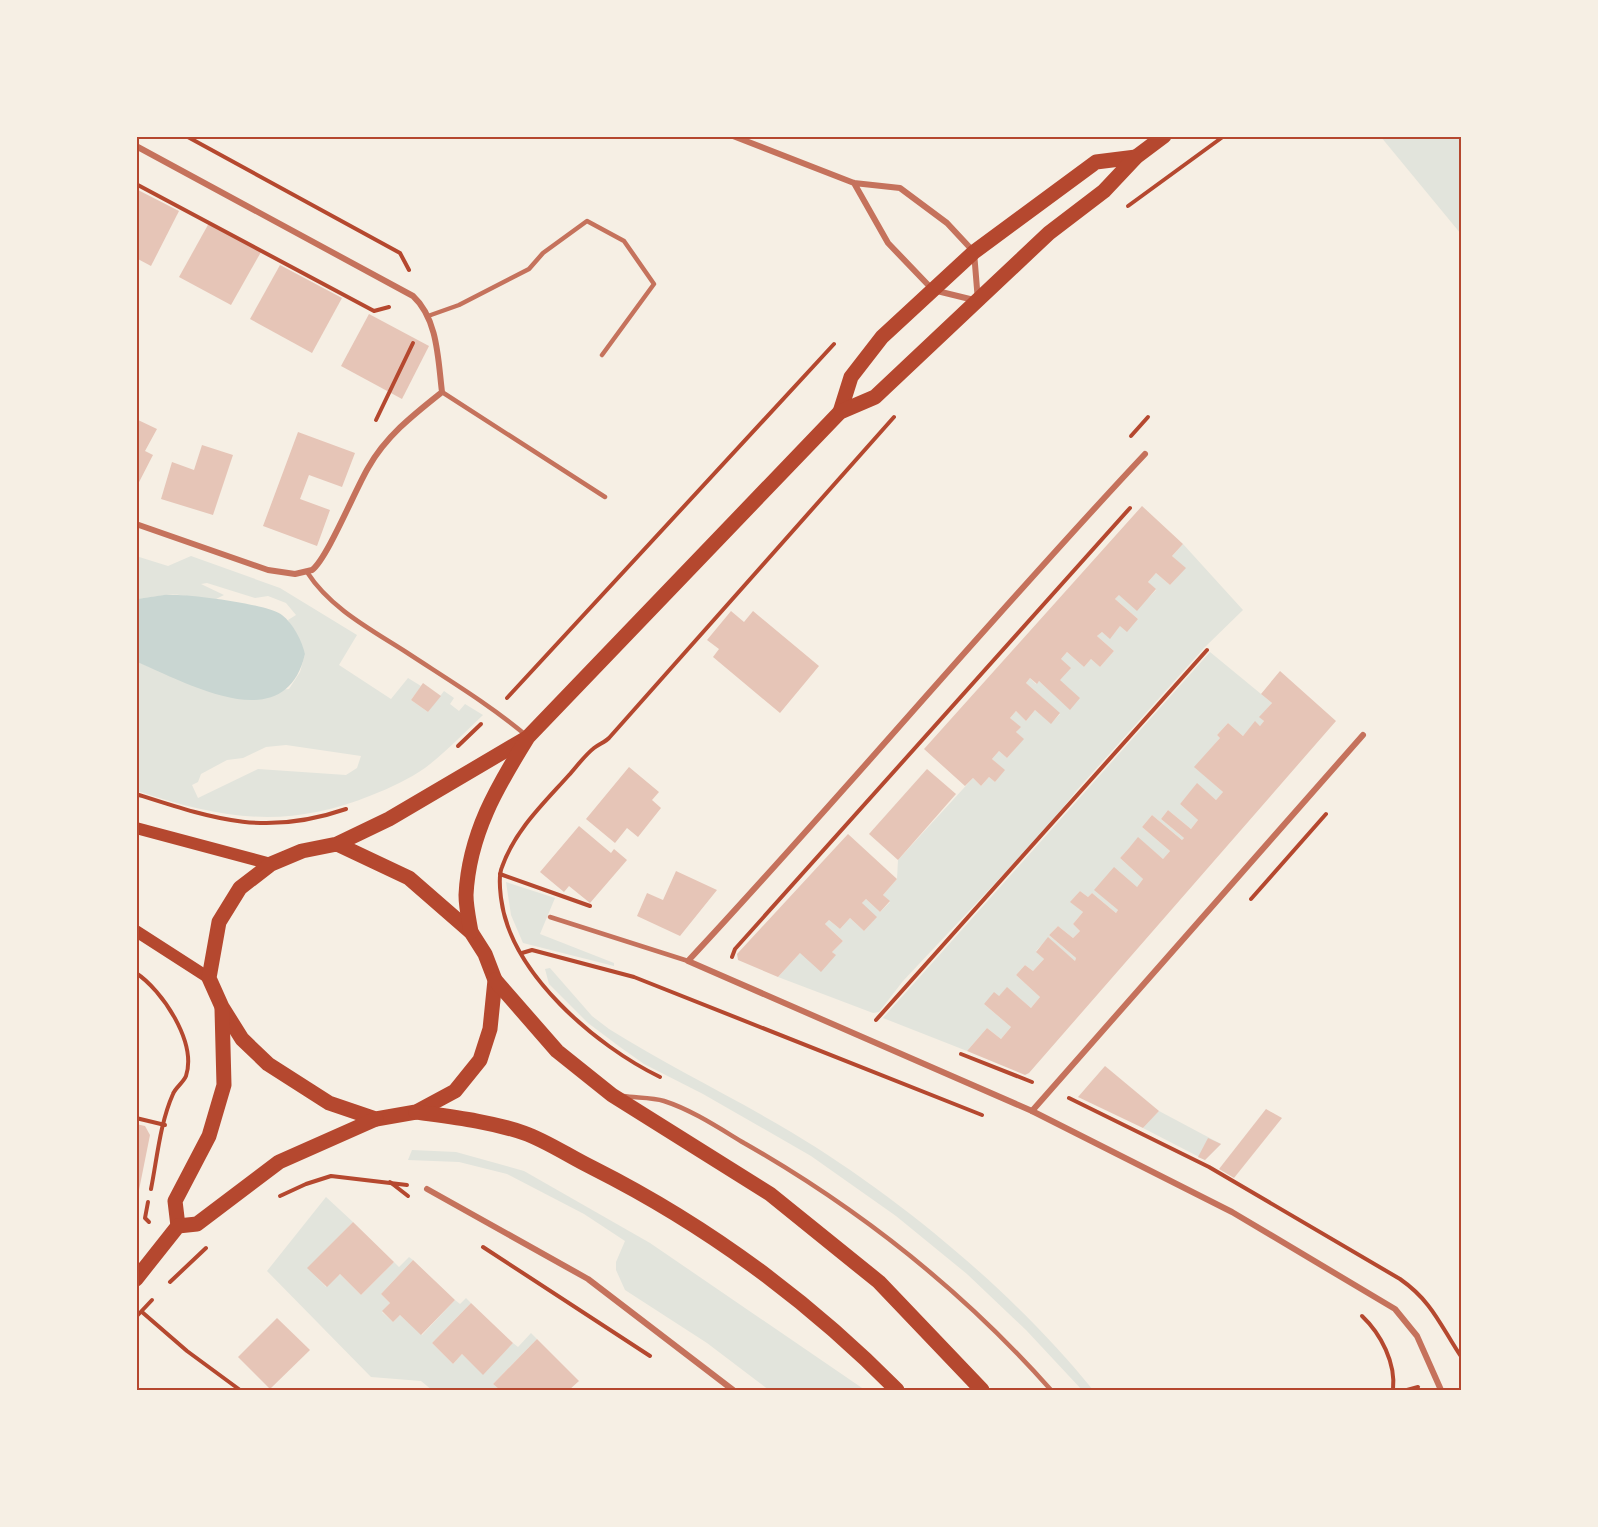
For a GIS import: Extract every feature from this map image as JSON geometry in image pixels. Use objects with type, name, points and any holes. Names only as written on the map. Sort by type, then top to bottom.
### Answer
[{"type":"main road","points":[[471,932],[466,896],[473,847],[491,797],[528,737],[840,412],[875,397],[1050,233],[1104,191],[1136,157],[1164,136]]},
{"type":"main road","points":[[840,412],[850,377],[882,337],[974,252],[1096,162],[1136,157]]},
{"type":"main road","points":[[209,978],[219,922],[240,888],[271,864],[302,850],[337,844],[389,819],[528,737]]},
{"type":"main road","points":[[136,828],[271,864]]},
{"type":"main road","points":[[337,844],[409,878],[471,932],[485,954],[495,980],[557,1051],[612,1095],[770,1194],[879,1281],[982,1390]]},
{"type":"main road","points":[[136,931],[209,978],[222,1007],[242,1039],[268,1064],[329,1102],[376,1119]]},
{"type":"main road","points":[[416,1112],[455,1091],[480,1060],[490,1029],[495,980]]},
{"type":"main road","points":[[136,1279],[178,1226],[175,1201],[209,1136],[224,1085],[222,1007]]},
{"type":"main road","points":[[178,1226],[197,1224],[279,1162],[376,1119],[416,1112],[467,1119],[524,1133],[655,1200],[746,1260],[827,1324],[897,1390]]},
{"type":"street","points":[[733,136],[854,183],[900,188],[947,224],[974,252],[978,301],[933,290],[888,243],[854,183]]},
{"type":"street","points":[[136,146],[409,294],[422,305],[428,316],[442,392],[405,421],[375,457],[314,569],[295,574],[268,570],[136,524]]},
{"type":"street","points":[[1144,454],[1048,557],[848,785],[688,961],[1032,1111],[1232,1212],[1388,1303],[1417,1336],[1441,1390]]},
{"type":"street","points":[[1032,1111],[1363,735]]},
{"type":"street","points":[[427,1189],[588,1279],[733,1390]]},
{"type":"lane","points":[[428,316],[459,305],[529,269],[543,254],[587,220],[624,241],[654,284],[602,355]]},
{"type":"lane","points":[[442,392],[605,497]]},
{"type":"lane","points":[[307,572],[321,593],[347,614],[495,710],[528,737]]},
{"type":"lane","points":[[550,916],[688,961]]},
{"type":"lane","points":[[612,1095],[662,1100],[726,1132],[800,1177],[866,1222],[920,1265],[1019,1356],[1051,1390]]},
{"type":"path","points":[[186,136],[400,253],[414,274]]},
{"type":"path","points":[[1125,208],[1224,136]]},
{"type":"path","points":[[136,184],[374,311],[395,308]]},
{"type":"path","points":[[373,426],[413,346],[411,335]]},
{"type":"path","points":[[453,751],[495,710],[834,344]]},
{"type":"path","points":[[1125,442],[1148,417]]},
{"type":"path","points":[[736,964],[732,957],[735,949],[1130,508]]},
{"type":"path","points":[[876,1020],[1207,650]]},
{"type":"path","points":[[136,794],[207,816],[271,825],[317,819],[355,806]]},
{"type":"path","points":[[500,874],[599,910]]},
{"type":"path","points":[[522,953],[532,950],[634,977],[988,1117]]},
{"type":"path","points":[[136,973],[153,986],[163,998],[178,1024],[186,1052],[186,1076],[173,1094],[145,1218]]},
{"type":"path","points":[[866,1016],[886,1024]]},
{"type":"path","points":[[955,1052],[1051,1090],[1209,1167],[1400,1279],[1421,1295],[1434,1311],[1461,1359]]},
{"type":"path","points":[[136,1118],[165,1125]]},
{"type":"path","points":[[273,1200],[306,1184],[331,1176],[390,1182],[399,1186],[411,1199]]},
{"type":"path","points":[[194,1258],[211,1244]]},
{"type":"path","points":[[480,1245],[651,1357]]},
{"type":"path","points":[[142,1312],[187,1351],[240,1390]]},
{"type":"path","points":[[1358,1313],[1372,1327],[1386,1350],[1393,1378],[1393,1390]]},
{"type":"shaded area","points":[[1381,137],[1461,137],[1461,234]]},
{"type":"shaded area","points":[[1183,544],[1243,610],[1204,648],[1077,790],[1046,829],[903,981],[879,1012],[873,1013],[778,977],[800,953],[835,955],[832,952],[843,941],[825,924],[829,920],[840,929],[850,918],[864,931],[873,921],[862,903],[866,899],[880,912],[890,902],[883,895],[897,879],[898,860],[973,778],[981,786],[989,777],[995,782],[1004,770],[992,759],[999,751],[1007,758],[1023,739],[1016,732],[1020,727],[1010,718],[1016,711],[1026,721],[1035,710],[1051,723],[1060,714],[1026,683],[1030,678],[1036,684],[1039,681],[1070,709],[1060,680],[1061,659],[1067,652],[1084,667],[1091,659],[1100,667],[1114,651],[1097,636],[1102,632],[1110,638],[1120,626],[1138,619],[1115,599],[1119,595],[1148,598],[1156,590],[1148,582],[1156,573],[1170,585],[1185,568],[1172,556]]},
{"type":"shaded area","points":[[136,556],[168,566],[191,556],[280,588],[357,635],[339,665],[391,699],[408,678],[421,686],[411,700],[428,712],[444,691],[454,698],[450,704],[459,711],[465,704],[483,715],[440,756],[412,776],[372,795],[311,813],[254,817],[226,814],[168,801],[137,791],[137,662],[227,696],[289,689],[300,672],[305,654],[288,620],[296,615],[286,603],[268,596],[255,598],[207,583],[201,584],[224,595],[214,600],[173,594],[137,599]],"holes":[[[286,745],[361,756],[357,768],[346,775],[258,769],[198,798],[192,785],[198,782],[201,774],[227,760],[243,758],[266,747]]]},
{"type":"shaded area","points":[[164,595],[225,600],[261,607],[282,615],[296,633],[305,654],[294,680],[277,694],[257,700],[233,698],[182,682],[137,662],[137,599]]},
{"type":"shaded area","points":[[1210,652],[1272,703],[1260,717],[1264,721],[1260,726],[1255,722],[1243,736],[1228,723],[1217,735],[1220,738],[1195,767],[1223,792],[1216,800],[1197,784],[1180,804],[1198,820],[1191,829],[1168,810],[1161,819],[1184,838],[1182,840],[1152,815],[1142,827],[1170,851],[1163,859],[1138,838],[1120,858],[1143,879],[1137,887],[1095,890],[1118,910],[1116,913],[1092,893],[1088,897],[1080,891],[1071,902],[1083,912],[1073,924],[1080,931],[1073,938],[1058,926],[1049,935],[1076,958],[1075,961],[1048,938],[1036,951],[1044,959],[1033,971],[1025,965],[1016,975],[1040,997],[1031,1008],[1007,988],[999,996],[984,1004],[1011,1027],[1001,1039],[987,1028],[967,1051],[883,1018]]},
{"type":"shaded area","points":[[506,882],[555,898],[540,934],[614,963],[614,966],[523,943],[511,915]]},
{"type":"shaded area","points":[[550,968],[592,1016],[609,1029],[791,1132],[831,1157],[913,1216],[953,1249],[1028,1318],[1093,1390],[1082,1390],[1026,1330],[967,1274],[896,1216],[811,1156],[703,1094],[644,1064],[588,1023],[549,984],[545,969]]},
{"type":"shaded area","points":[[1159,1111],[1221,1144],[1205,1160],[1143,1128]]},
{"type":"shaded area","points":[[412,1150],[456,1152],[524,1171],[650,1243],[865,1390],[769,1390],[707,1343],[625,1290],[616,1270],[616,1262],[625,1241],[584,1214],[507,1174],[459,1162],[408,1160]]},
{"type":"shaded area","points":[[326,1197],[353,1222],[308,1268],[326,1287],[340,1274],[361,1295],[394,1262],[399,1267],[409,1257],[413,1260],[381,1294],[390,1303],[382,1312],[393,1322],[400,1315],[422,1335],[455,1300],[460,1304],[466,1298],[471,1303],[432,1343],[453,1364],[462,1354],[483,1374],[513,1343],[518,1347],[531,1333],[537,1339],[493,1384],[500,1390],[432,1390],[421,1381],[371,1377],[267,1271]]},
{"type":"building","points":[[136,189],[179,211],[151,266],[136,258]]},
{"type":"building","points":[[209,223],[261,252],[231,305],[179,277]]},
{"type":"building","points":[[280,265],[342,298],[312,353],[250,319]]},
{"type":"building","points":[[369,314],[429,346],[402,399],[341,366]]},
{"type":"building","points":[[136,419],[157,429],[145,451],[153,455],[136,488]]},
{"type":"building","points":[[298,432],[355,453],[342,487],[309,475],[300,499],[330,510],[317,546],[263,526]]},
{"type":"building","points":[[202,445],[233,455],[213,515],[161,499],[172,462],[194,470]]},
{"type":"building","points":[[1142,506],[1183,544],[1172,556],[1186,568],[1170,585],[1156,573],[1148,582],[1156,589],[1137,611],[1119,595],[1115,599],[1138,619],[1127,632],[1120,626],[1110,639],[1102,632],[1097,636],[1114,651],[1100,667],[1091,659],[1084,667],[1067,652],[1061,659],[1071,668],[1060,680],[1080,698],[1070,710],[1039,681],[1037,684],[1030,678],[1026,683],[1060,713],[1051,724],[1035,710],[1026,721],[1016,711],[1010,718],[1021,727],[1016,732],[1024,739],[1007,758],[999,751],[992,759],[1005,770],[995,782],[989,777],[981,786],[973,778],[965,786],[924,749]]},
{"type":"building","points":[[731,611],[744,622],[753,611],[819,666],[780,713],[713,657],[719,649],[707,640]]},
{"type":"building","points":[[1280,671],[1336,721],[1029,1073],[1025,1075],[967,1051],[987,1028],[1001,1039],[1011,1027],[984,1004],[994,992],[999,996],[1007,987],[1031,1008],[1040,997],[1016,975],[1025,965],[1033,971],[1044,959],[1036,952],[1048,937],[1075,961],[1076,958],[1049,935],[1058,926],[1073,938],[1080,931],[1073,924],[1083,912],[1070,902],[1080,891],[1088,897],[1092,893],[1116,913],[1118,910],[1094,890],[1114,867],[1137,887],[1143,879],[1120,858],[1138,837],[1163,859],[1170,851],[1142,827],[1152,815],[1182,840],[1184,838],[1161,819],[1168,810],[1191,829],[1198,820],[1180,804],[1197,783],[1216,800],[1223,792],[1194,767],[1220,738],[1217,735],[1228,723],[1243,736],[1255,721],[1260,726],[1264,721],[1259,717],[1272,703],[1261,694]]},
{"type":"building","points":[[423,683],[441,696],[428,712],[411,700]]},
{"type":"building","points":[[629,767],[659,792],[652,800],[661,808],[638,837],[627,828],[615,843],[586,819]]},
{"type":"building","points":[[927,769],[956,794],[898,860],[869,834]]},
{"type":"building","points":[[579,826],[611,853],[614,849],[627,860],[590,903],[569,886],[564,892],[540,872]]},
{"type":"building","points":[[848,834],[897,879],[883,895],[890,901],[880,912],[866,899],[862,903],[877,917],[864,931],[850,918],[840,929],[829,920],[825,924],[843,941],[832,952],[836,955],[821,972],[800,953],[778,977],[738,960],[737,954]]},
{"type":"building","points":[[676,871],[717,890],[680,936],[637,916],[647,893],[663,900]]},
{"type":"building","points":[[1105,1066],[1159,1111],[1143,1128],[1078,1097]]},
{"type":"building","points":[[1266,1109],[1282,1118],[1234,1178],[1219,1169]]},
{"type":"building","points":[[136,1124],[145,1126],[150,1135],[138,1195]]},
{"type":"building","points":[[1208,1138],[1221,1144],[1205,1160],[1198,1157]]},
{"type":"building","points":[[353,1222],[394,1262],[361,1295],[340,1274],[327,1287],[307,1268]]},
{"type":"building","points":[[413,1260],[455,1300],[421,1335],[400,1315],[393,1322],[382,1311],[390,1303],[381,1294]]},
{"type":"building","points":[[471,1303],[513,1343],[483,1375],[462,1354],[453,1364],[432,1343]]},
{"type":"building","points":[[277,1318],[310,1350],[270,1389],[238,1357]]},
{"type":"building","points":[[537,1339],[579,1381],[569,1390],[500,1390],[493,1384]]}]
